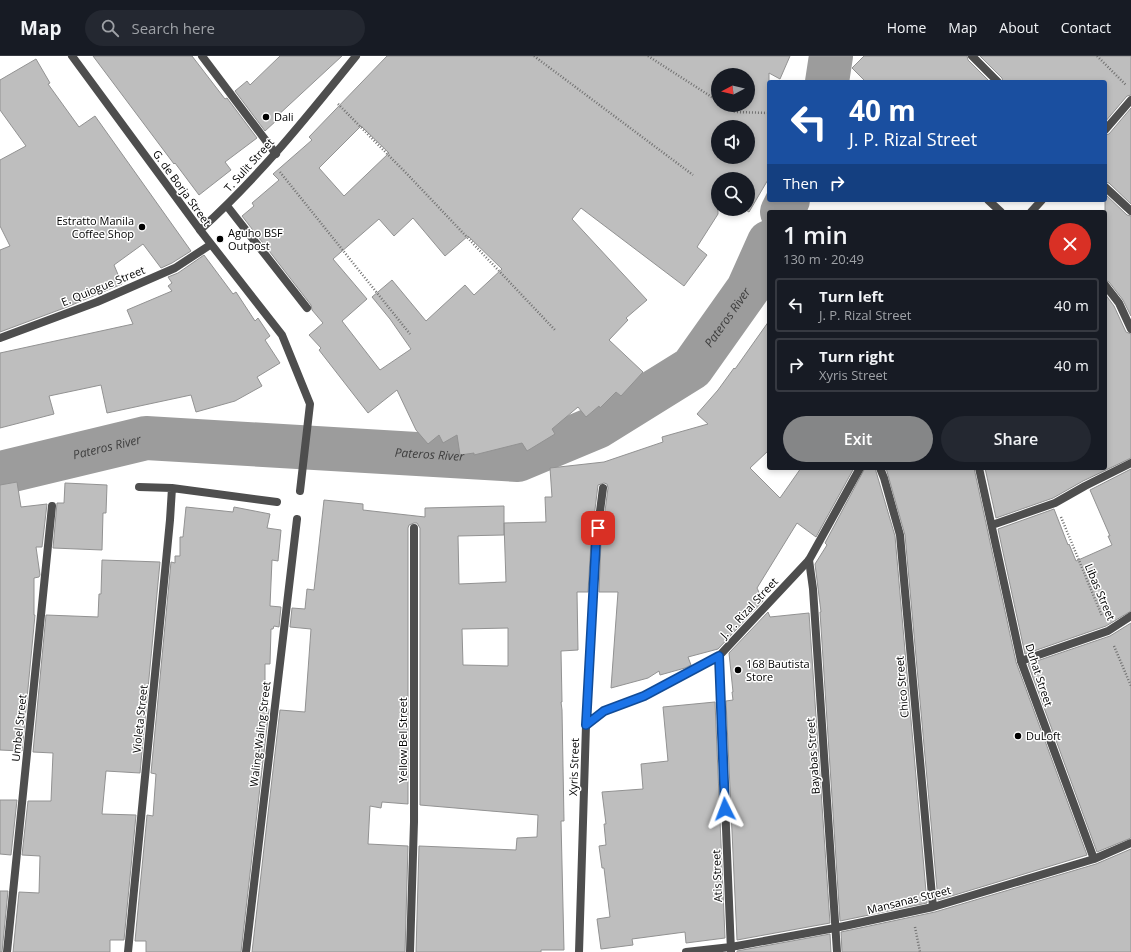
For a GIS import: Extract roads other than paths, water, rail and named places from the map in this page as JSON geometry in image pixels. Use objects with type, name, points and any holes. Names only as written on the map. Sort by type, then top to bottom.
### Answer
[{"type":"street","name":"G. de Borja Street","points":[[72,56],[210,245],[282,335],[310,404],[300,491]]},
{"type":"street","points":[[202,56],[273,157]]},
{"type":"street","name":"T. Sulit Street","points":[[200,230],[227,206],[273,157],[356,56]]},
{"type":"street","points":[[972,56],[996,80]]},
{"type":"street","points":[[1107,128],[1131,100]]},
{"type":"street","points":[[1107,189],[1131,211]]},
{"type":"street","points":[[990,202],[999,210]]},
{"type":"street","points":[[1033,210],[1040,202]]},
{"type":"street","points":[[227,206],[307,308]]},
{"type":"street","name":"E. Quiogue Street","points":[[0,338],[97,302],[175,268],[210,245]]},
{"type":"street","points":[[1107,288],[1119,303],[1131,329]]},
{"type":"street","points":[[992,525],[1055,503],[1131,463]]},
{"type":"street","name":"J. P. Rizal Street","points":[[586,725],[604,711],[644,696],[719,656],[809,560],[859,470]]},
{"type":"street","name":"Chico Street","points":[[881,470],[900,535],[933,906]]},
{"type":"street","name":"Duhat Street","points":[[979,470],[1021,661],[1094,859]]},
{"type":"street","points":[[139,487],[172,488],[277,502]]},
{"type":"street","name":"Violeta Street","points":[[128,952],[172,488]]},
{"type":"street","name":"Xyris Street","points":[[579,952],[586,725],[596,542],[603,488]]},
{"type":"street","name":"Umbel Street","points":[[7,952],[52,506]]},
{"type":"street","name":"Waling-Waling Street","points":[[246,952],[297,519]]},
{"type":"street","name":"Yellow Bel Street","points":[[410,952],[414,822],[414,528]]},
{"type":"street","name":"Bayabas Street","points":[[809,560],[813,590],[837,952]]},
{"type":"street","points":[[1021,661],[1108,630],[1131,616]]},
{"type":"street","name":"Atis Street","points":[[719,656],[731,950]]},
{"type":"street","name":"Mansanas Street","points":[[686,952],[731,950],[933,906],[1094,859],[1131,843]]},
{"type":"waterway","name":"Pateros River","points":[[827,80],[831,56]]},
{"type":"waterway","name":"Pateros River","points":[[783,210],[787,202]]},
{"type":"waterway","name":"Pateros River","points":[[0,473],[146,438],[518,460],[597,427],[692,368],[748,289],[767,246]]},
{"type":"place","name":"Dali","points":[[266,117]]},
{"type":"place","name":"Estratto Manila Coffee Shop","points":[[142,227]]},
{"type":"place","name":"Aguho BSF Outpost","points":[[220,239]]},
{"type":"place","name":"168 Bautista Store","points":[[738,670]]},
{"type":"place","name":"DuLoft","points":[[1018,736]]}]
